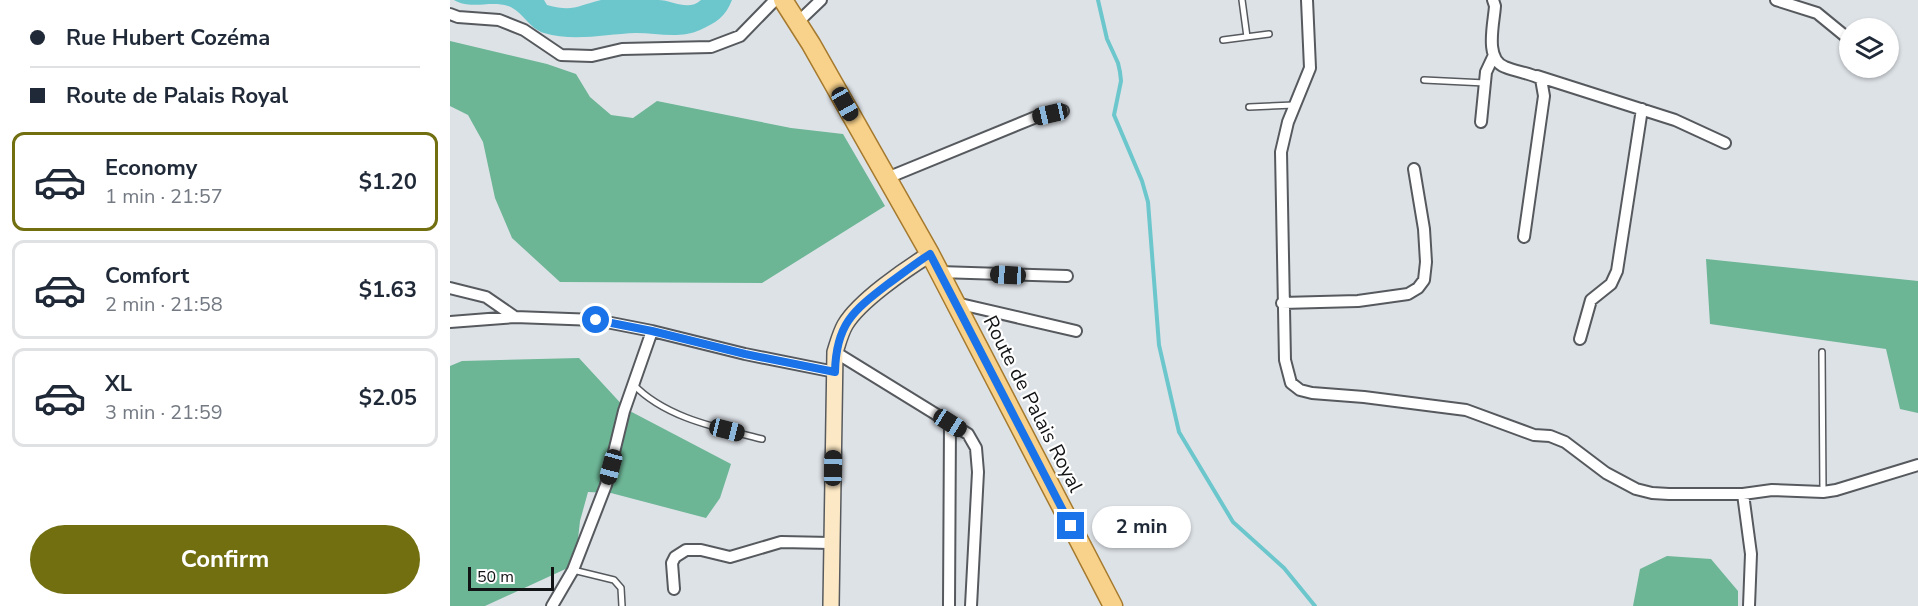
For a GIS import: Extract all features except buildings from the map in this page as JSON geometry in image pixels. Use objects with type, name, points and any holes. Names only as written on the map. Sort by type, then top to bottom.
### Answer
[{"type":"main road","name":"Route de Palais Royal","points":[[783,0],[798,22],[930,254],[1113,606]]},
{"type":"main road","points":[[831,606],[835,352],[852,315],[864,303],[930,254]]},
{"type":"street","points":[[450,14],[458,17],[499,20],[524,30],[561,55],[591,56],[622,49],[711,47],[740,36],[775,0]]},
{"type":"street","points":[[798,22],[821,0]]},
{"type":"street","points":[[1307,0],[1310,69],[1288,122],[1281,152],[1282,303],[1287,373],[1291,383],[1300,390],[1466,410],[1534,435],[1550,436],[1565,442],[1606,473],[1636,489],[1652,493],[1743,494],[1772,490],[1823,492],[1918,465]]},
{"type":"street","points":[[1493,0],[1495,6],[1492,47],[1494,55],[1502,66],[1675,120],[1725,143]]},
{"type":"street","points":[[1776,0],[1817,13],[1839,31]]},
{"type":"street","points":[[1481,122],[1486,72],[1494,55]]},
{"type":"street","points":[[1524,237],[1544,96],[1541,78],[1534,75]]},
{"type":"street","points":[[1581,339],[1591,300],[1611,284],[1617,271],[1642,109]]},
{"type":"street","points":[[887,178],[1036,117],[1064,111]]},
{"type":"street","points":[[1282,303],[1358,301],[1408,294],[1418,288],[1424,280],[1426,262],[1424,229],[1414,169]]},
{"type":"street","points":[[939,272],[1067,276]]},
{"type":"street","points":[[450,288],[486,297],[515,317]]},
{"type":"street","points":[[956,303],[1076,332]]},
{"type":"street","points":[[450,322],[515,317],[596,320],[835,372]]},
{"type":"street","points":[[552,606],[573,570],[606,485],[632,383],[652,331]]},
{"type":"street","points":[[835,352],[968,434],[976,448],[978,472],[971,606]]},
{"type":"street","points":[[949,606],[950,423]]},
{"type":"street","points":[[1743,494],[1751,554],[1749,606]]},
{"type":"street","points":[[674,589],[672,563],[675,557],[686,550],[701,550],[730,557],[781,542],[831,543]]},
{"type":"lane","points":[[1242,0],[1247,37]]},
{"type":"lane","points":[[1223,40],[1269,34]]},
{"type":"lane","points":[[1424,80],[1485,83]]},
{"type":"lane","points":[[1249,107],[1296,105]]},
{"type":"lane","points":[[1822,352],[1823,492]]},
{"type":"lane","points":[[632,383],[653,403],[664,408],[719,428],[762,440]]},
{"type":"lane","points":[[573,570],[614,580],[621,588],[622,606]]},
{"type":"green space","points":[[450,41],[547,64],[576,74],[590,97],[611,115],[633,118],[657,101],[791,128],[843,134],[885,206],[762,283],[560,282],[512,238],[495,198],[483,142],[468,115],[450,106]]},
{"type":"green space","points":[[1706,259],[1918,281],[1918,413],[1900,409],[1886,349],[1710,324]]},
{"type":"green space","points":[[579,358],[626,409],[731,464],[720,498],[706,518],[611,493],[588,492],[572,566],[485,606],[450,606],[450,366],[462,361]]},
{"type":"green space","points":[[1667,556],[1711,559],[1738,591],[1738,606],[1633,606],[1640,569]]},
{"type":"water","points":[[454,0],[544,0],[547,5],[569,8],[601,0],[664,0],[691,5],[701,0],[732,0],[727,10],[716,22],[692,33],[567,37],[538,31],[508,6],[474,5]]},
{"type":"waterway","points":[[1098,0],[1107,39],[1120,72],[1121,81],[1114,115],[1142,181],[1148,202],[1159,345],[1179,432],[1233,522],[1284,568],[1315,606]]},
{"type":"route","points":[[596,320],[835,372],[835,352],[839,338],[852,315],[864,303],[930,254],[1071,526]]}]
